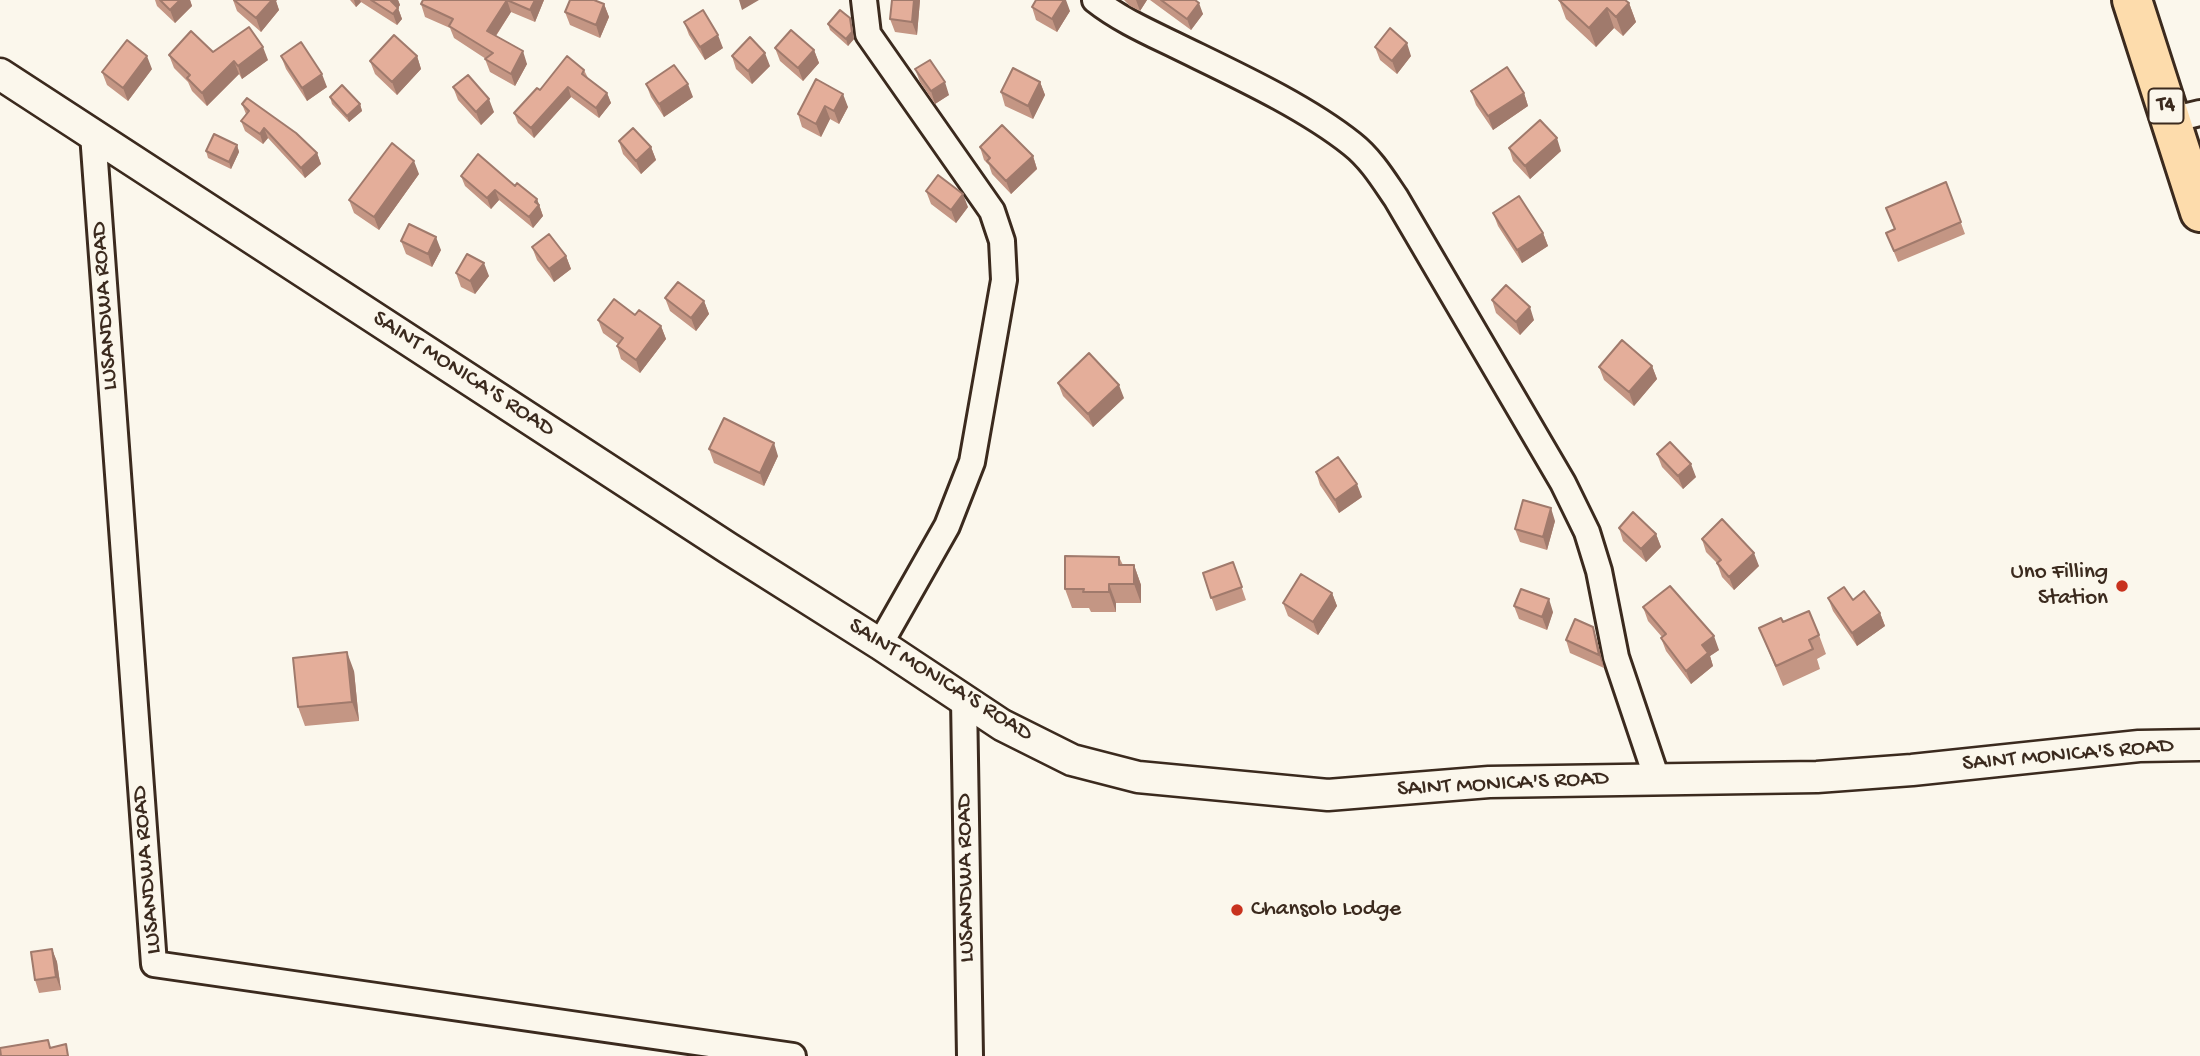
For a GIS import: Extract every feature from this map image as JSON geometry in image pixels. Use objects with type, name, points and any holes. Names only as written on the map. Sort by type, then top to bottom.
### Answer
[{"type":"highway","name":"T4","points":[[2132,0],[2185,117],[2200,212]]},
{"type":"street","points":[[864,0],[868,34],[992,211],[1002,241],[1004,280],[972,462],[947,526],[880,644]]},
{"type":"street","points":[[1096,0],[1137,26],[1250,82],[1324,125],[1354,145],[1376,167],[1563,482],[1587,532],[1599,570],[1616,657],[1657,779]]},
{"type":"street","name":"SAINT MONICA'S ROAD","points":[[0,74],[1002,725],[1072,760],[1138,777],[1328,795],[1489,782],[1817,777],[2139,746],[2200,745]]},
{"type":"street","name":"LUSANDWA ROAD","points":[[93,134],[154,964],[793,1056]]},
{"type":"street","name":"LUSANDWA ROAD","points":[[964,700],[970,1056]]},
{"type":"building","points":[[160,0],[180,0],[170,10]]},
{"type":"building","points":[[234,0],[272,0],[256,18]]},
{"type":"building","points":[[371,0],[392,0],[398,8],[393,14]]},
{"type":"building","points":[[423,0],[507,0],[487,31],[523,51],[511,74],[485,59],[493,53],[449,26],[453,19],[421,4]]},
{"type":"building","points":[[507,0],[535,0],[530,10]]},
{"type":"building","points":[[570,0],[594,0],[604,4],[596,25],[565,12]]},
{"type":"building","points":[[892,0],[914,0],[912,22],[890,19]]},
{"type":"building","points":[[1036,0],[1064,0],[1052,19],[1032,7]]},
{"type":"building","points":[[1161,0],[1195,0],[1199,3],[1187,19]]},
{"type":"building","points":[[1559,0],[1625,0],[1629,3],[1616,17],[1607,8],[1589,28]]},
{"type":"building","points":[[703,10],[718,35],[700,47],[684,22]]},
{"type":"building","points":[[840,10],[850,18],[852,32],[846,39],[828,24]]},
{"type":"building","points":[[249,27],[263,47],[238,66],[234,61],[202,93],[187,78],[190,75],[169,55],[191,31],[213,52]]},
{"type":"building","points":[[1390,28],[1407,43],[1392,61],[1375,47]]},
{"type":"building","points":[[791,30],[814,50],[798,68],[775,48]]},
{"type":"building","points":[[394,35],[417,56],[392,82],[370,61]]},
{"type":"building","points":[[750,37],[765,53],[748,71],[732,56]]},
{"type":"building","points":[[127,40],[147,56],[123,88],[102,72]]},
{"type":"building","points":[[301,42],[322,74],[302,88],[281,56]]},
{"type":"building","points":[[567,56],[584,70],[582,74],[607,93],[596,108],[568,87],[531,128],[514,113],[537,88],[540,90]]},
{"type":"building","points":[[930,60],[945,82],[931,91],[915,69]]},
{"type":"building","points":[[674,65],[688,84],[659,104],[646,84]]},
{"type":"building","points":[[1507,67],[1524,93],[1488,116],[1471,91]]},
{"type":"building","points":[[1013,68],[1040,82],[1028,106],[1001,92]]},
{"type":"building","points":[[468,75],[489,99],[476,112],[453,87]]},
{"type":"building","points":[[816,79],[843,94],[834,111],[825,106],[816,124],[798,114]]},
{"type":"building","points":[[342,85],[360,104],[347,116],[330,97]]},
{"type":"building","points":[[247,98],[296,133],[317,153],[301,168],[264,128],[260,134],[241,121],[249,111],[242,104]]},
{"type":"building","points":[[1540,120],[1557,138],[1525,166],[1509,148]]},
{"type":"building","points":[[1002,125],[1033,156],[1006,181],[987,161],[990,158],[980,147]]},
{"type":"building","points":[[633,128],[651,147],[636,161],[619,141]]},
{"type":"building","points":[[214,134],[237,145],[229,162],[206,151]]},
{"type":"building","points":[[392,143],[414,161],[374,217],[349,200]]},
{"type":"building","points":[[478,154],[515,186],[517,183],[537,199],[535,202],[539,205],[529,217],[495,190],[487,198],[461,176]]},
{"type":"building","points":[[938,175],[963,194],[951,210],[926,191]]},
{"type":"building","points":[[1946,182],[1961,222],[1894,251],[1886,233],[1895,229],[1886,208]]},
{"type":"building","points":[[1519,196],[1543,233],[1517,250],[1493,213]]},
{"type":"building","points":[[409,224],[436,237],[428,254],[401,241]]},
{"type":"building","points":[[549,234],[566,256],[549,269],[532,247]]},
{"type":"building","points":[[467,254],[484,263],[470,281],[456,273]]},
{"type":"building","points":[[678,282],[704,301],[691,318],[665,298]]},
{"type":"building","points":[[1506,285],[1530,307],[1516,322],[1492,300]]},
{"type":"building","points":[[614,299],[635,315],[639,310],[661,326],[636,360],[617,346],[623,338],[598,320]]},
{"type":"building","points":[[1622,340],[1652,366],[1629,392],[1599,367]]},
{"type":"building","points":[[1089,353],[1119,385],[1088,414],[1058,383]]},
{"type":"building","points":[[724,418],[774,443],[760,473],[709,449]]},
{"type":"building","points":[[1670,442],[1691,464],[1678,476],[1657,454]]},
{"type":"building","points":[[1338,457],[1357,484],[1335,500],[1316,472]]},
{"type":"building","points":[[1523,500],[1551,508],[1543,537],[1515,529]]},
{"type":"building","points":[[1633,512],[1656,534],[1641,549],[1619,528]]},
{"type":"building","points":[[1722,519],[1754,553],[1729,577],[1717,563],[1721,560],[1702,539]]},
{"type":"building","points":[[1065,556],[1119,557],[1119,565],[1134,565],[1134,584],[1109,584],[1109,592],[1065,589]]},
{"type":"building","points":[[1233,562],[1242,587],[1211,598],[1203,573]]},
{"type":"building","points":[[1301,574],[1332,593],[1313,622],[1283,603]]},
{"type":"building","points":[[1670,586],[1714,636],[1702,645],[1708,653],[1686,671],[1661,638],[1666,634],[1643,607]]},
{"type":"building","points":[[1844,587],[1853,600],[1864,591],[1880,613],[1852,633],[1828,598]]},
{"type":"building","points":[[1521,589],[1549,599],[1542,617],[1514,606]]},
{"type":"building","points":[[1809,611],[1819,635],[1809,640],[1813,649],[1776,666],[1759,628],[1781,618],[1783,622]]},
{"type":"building","points":[[1575,619],[1593,627],[1599,655],[1566,640]]},
{"type":"building","points":[[347,652],[352,702],[298,707],[293,658]]},
{"type":"building","points":[[52,949],[56,977],[35,980],[31,952]]},
{"type":"building","points":[[48,1040],[50,1048],[66,1044],[68,1056],[1,1056],[0,1048]]},
{"type":"place","name":"Uno Filling Station","points":[[2122,586]]},
{"type":"place","name":"Chansolo Lodge","points":[[1237,910]]}]
